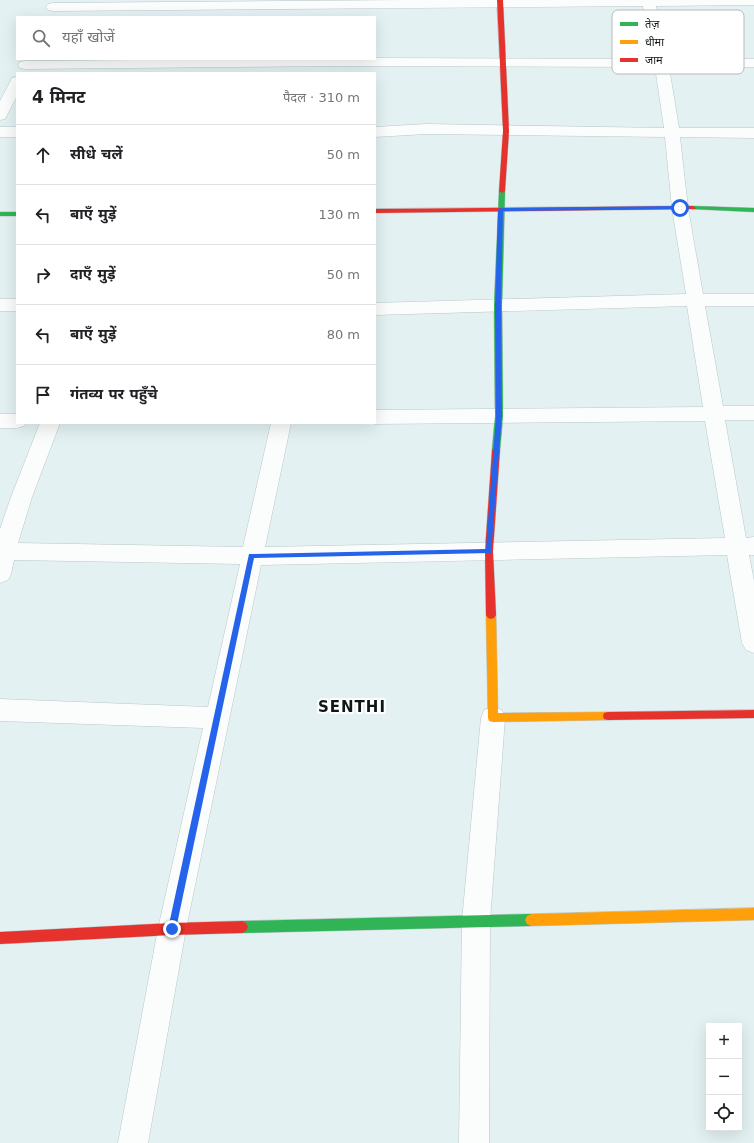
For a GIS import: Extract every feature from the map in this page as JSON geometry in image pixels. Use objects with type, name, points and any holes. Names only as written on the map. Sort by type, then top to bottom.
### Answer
[{"type":"street","points":[[474,1143],[476,921],[493,718],[489,551],[499,416],[498,306],[501,210],[506,131],[500,1]]},
{"type":"street","points":[[52,8],[208,7],[351,2],[754,1]]},
{"type":"street","points":[[349,16],[351,2]]},
{"type":"street","points":[[25,66],[612,62]]},
{"type":"street","points":[[744,64],[754,64]]},
{"type":"street","points":[[663,74],[672,132],[680,208],[714,414],[745,546],[754,643]]},
{"type":"street","points":[[0,116],[16,84]]},
{"type":"street","points":[[376,132],[426,129],[754,133]]},
{"type":"street","points":[[0,132],[16,132]]},
{"type":"street","points":[[376,211],[680,208],[754,210]]},
{"type":"street","points":[[0,214],[16,214]]},
{"type":"street","points":[[376,309],[695,300],[754,300]]},
{"type":"street","points":[[0,304],[16,305]]},
{"type":"street","points":[[376,417],[754,413]]},
{"type":"street","points":[[0,421],[16,421]]},
{"type":"street","points":[[0,574],[4,551],[15,516],[50,424]]},
{"type":"street","points":[[133,1143],[172,929],[281,424]]},
{"type":"street","points":[[4,551],[252,556],[745,546]]},
{"type":"street","points":[[0,710],[217,718]]},
{"type":"street","points":[[493,718],[754,714]]},
{"type":"street","points":[[0,938],[172,929],[754,914]]},
{"type":"traffic: fast","points":[[496,450],[499,416],[498,306],[502,191]]},
{"type":"traffic: fast","points":[[693,208],[754,210]]},
{"type":"traffic: fast","points":[[0,214],[16,214]]},
{"type":"traffic: fast","points":[[242,927],[531,920]]},
{"type":"traffic: slow","points":[[491,615],[493,718],[608,716]]},
{"type":"traffic: slow","points":[[531,920],[754,914]]},
{"type":"traffic: jam","points":[[500,0],[506,131],[502,191]]},
{"type":"traffic: jam","points":[[376,211],[693,208]]},
{"type":"traffic: jam","points":[[491,615],[489,551],[496,450]]},
{"type":"traffic: jam","points":[[608,716],[754,714]]},
{"type":"traffic: jam","points":[[0,938],[242,927]]},
{"type":"district","name":"SENTHI","points":[[352,707]]},
{"type":"route","points":[[172,929],[252,556],[489,551],[499,416],[498,306],[501,210],[680,208]]}]
